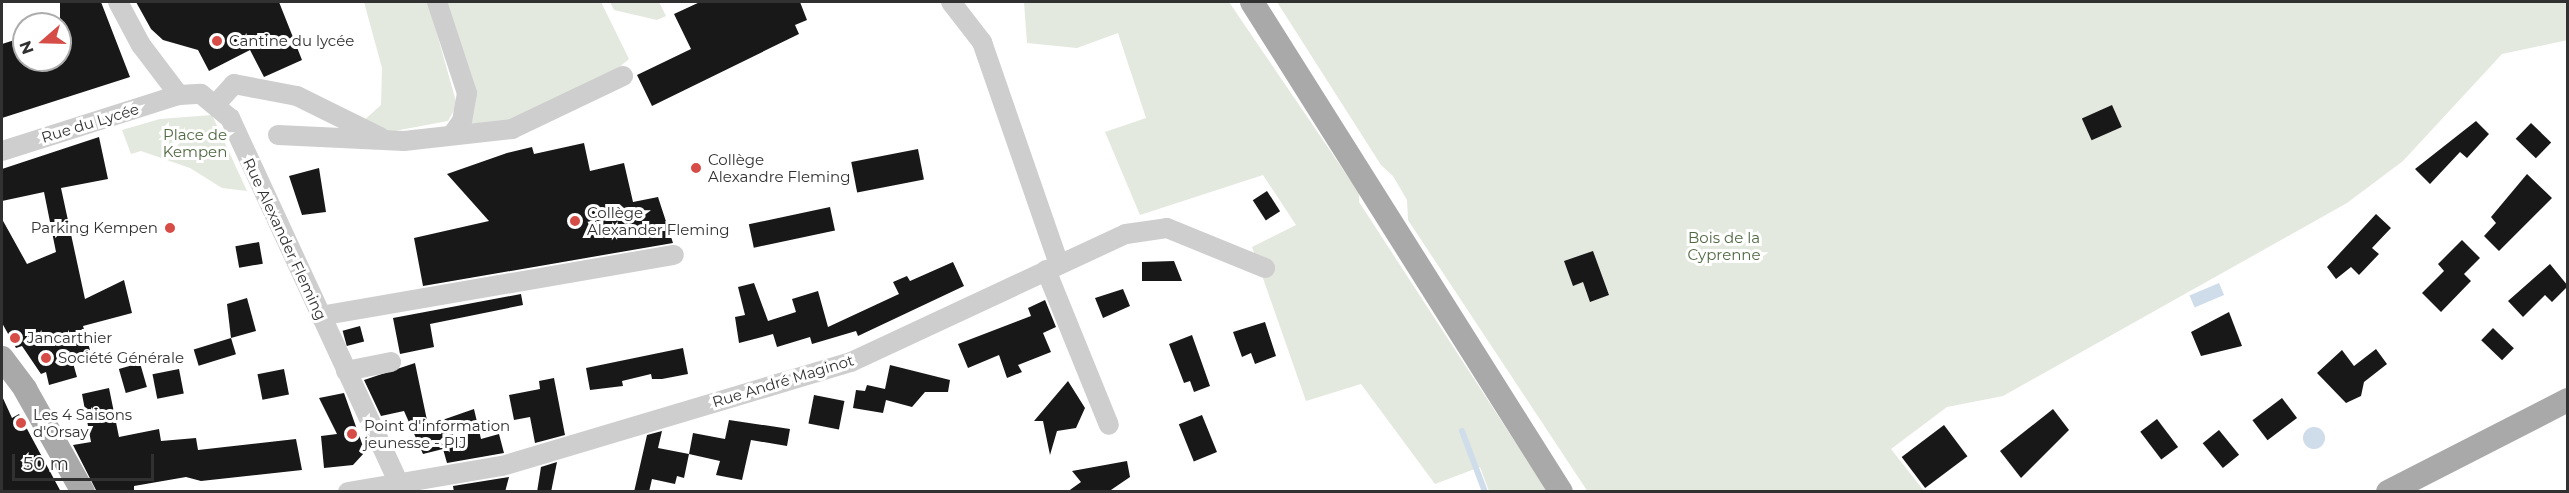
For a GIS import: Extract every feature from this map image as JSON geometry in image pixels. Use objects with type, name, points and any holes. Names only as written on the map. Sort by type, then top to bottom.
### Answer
[{"type":"main road","points":[[1252,2],[1561,492]]},
{"type":"main road","points":[[2,358],[26,389],[83,492]]},
{"type":"main road","points":[[2388,492],[2568,400]]},
{"type":"street","points":[[118,2],[141,45],[179,95],[201,94],[216,104],[234,84],[297,96],[385,140]]},
{"type":"street","points":[[437,2],[467,93],[462,121],[452,135]]},
{"type":"street","points":[[951,2],[982,42],[1052,267],[1109,425]]},
{"type":"street","points":[[278,135],[385,140],[512,129],[623,76]]},
{"type":"street","name":"Rue du Lycée","points":[[2,151],[179,95]]},
{"type":"street","name":"Rue Alexander Fleming","points":[[216,104],[230,118],[399,483]]},
{"type":"street","name":"Rue André Maginot","points":[[348,492],[502,466],[851,362],[1126,234],[1167,228],[1265,268]]},
{"type":"street","points":[[321,316],[674,255]]},
{"type":"street","points":[[346,371],[391,362]]},
{"type":"green space","points":[[364,2],[428,2],[457,105],[448,121],[389,132],[361,123],[381,105],[382,68]]},
{"type":"green space","points":[[442,2],[601,2],[629,59],[611,74],[509,120],[471,126]]},
{"type":"green space","points":[[610,2],[659,2],[666,16],[657,20],[614,10]]},
{"type":"green space","points":[[1024,2],[1229,2],[1359,193],[1359,202],[1547,491],[1489,491],[1480,467],[1435,484],[1361,384],[1306,401],[1252,247],[1296,225],[1263,175],[1140,215],[1105,132],[1146,118],[1118,33],[1077,48],[1027,43]]},
{"type":"green space","name":"Bois de la Cyprenne","points":[[1277,2],[2567,2],[2568,40],[2502,54],[2403,161],[2347,203],[2003,396],[1947,407],[1891,449],[1924,491],[1588,492],[1408,220],[1407,200],[1393,176],[1381,165]]},
{"type":"green space","name":"Place de Kempen","points":[[212,115],[247,191],[222,188],[190,168],[141,151],[131,154],[122,130],[160,119]]},
{"type":"water","points":[[2219,283],[2224,295],[2195,307],[2190,296]]},
{"type":"water","points":[[2314,427],[2322,430],[2325,438],[2322,446],[2314,449],[2306,446],[2303,438],[2306,430]]},
{"type":"building","points":[[60,2],[101,2],[130,77],[2,118],[2,44],[12,41],[12,72],[72,72],[72,12],[60,12]]},
{"type":"building","name":"Cantine du lycée","points":[[136,2],[279,2],[302,60],[264,77],[250,50],[209,71],[198,50],[163,40],[151,29]]},
{"type":"building","points":[[700,2],[800,2],[807,20],[795,25],[799,34],[652,106],[637,75],[691,49],[674,14]]},
{"type":"building","points":[[2112,105],[2122,127],[2092,140],[2082,118]]},
{"type":"building","points":[[2476,121],[2489,134],[2467,158],[2460,152],[2430,184],[2415,169]]},
{"type":"building","points":[[2531,123],[2551,142],[2536,158],[2516,139]]},
{"type":"building","points":[[99,137],[108,179],[61,188],[85,299],[124,280],[132,313],[83,326],[90,350],[71,356],[77,377],[49,385],[46,372],[41,374],[22,346],[16,348],[2,323],[2,219],[27,264],[56,252],[44,192],[2,201],[2,169]]},
{"type":"building","name":"Collège Alexander Fleming","points":[[584,143],[590,171],[624,163],[633,202],[658,197],[673,243],[423,286],[414,238],[489,221],[447,174],[507,153],[532,147],[534,154]]},
{"type":"building","points":[[918,149],[924,179],[857,192],[851,162]]},
{"type":"building","points":[[319,168],[326,212],[302,215],[289,176]]},
{"type":"building","points":[[2527,174],[2552,198],[2499,251],[2484,236],[2496,223],[2491,217]]},
{"type":"building","points":[[1267,191],[1280,211],[1266,220],[1253,200]]},
{"type":"building","points":[[830,207],[835,230],[754,248],[749,224]]},
{"type":"building","points":[[2376,214],[2391,228],[2372,248],[2379,254],[2359,275],[2351,267],[2336,279],[2327,267]]},
{"type":"building","points":[[2462,240],[2480,258],[2464,274],[2471,281],[2441,312],[2422,293],[2444,271],[2438,264]]},
{"type":"building","points":[[259,242],[263,264],[239,268],[235,246]]},
{"type":"building","points":[[1593,251],[1609,295],[1590,302],[1583,282],[1573,286],[1564,261]]},
{"type":"building","points":[[1174,261],[1182,281],[1142,281],[1142,262]]},
{"type":"building","points":[[953,262],[964,286],[858,336],[856,331],[812,344],[810,337],[777,347],[773,334],[739,343],[735,317],[745,315],[738,287],[754,283],[768,321],[796,312],[792,299],[818,291],[828,327],[899,294],[893,282],[907,276],[910,281]]},
{"type":"building","points":[[2550,264],[2568,286],[2552,302],[2545,295],[2523,317],[2508,301]]},
{"type":"building","points":[[1123,289],[1130,306],[1103,318],[1095,298]]},
{"type":"building","points":[[521,294],[523,305],[430,324],[434,347],[400,354],[393,318]]},
{"type":"building","points":[[247,298],[256,331],[231,338],[227,304]]},
{"type":"building","points":[[1045,300],[1056,327],[1043,333],[1051,352],[1018,365],[1022,372],[1007,378],[999,355],[968,368],[958,344],[1031,316],[1028,308]]},
{"type":"building","points":[[2229,312],[2242,346],[2201,356],[2191,332]]},
{"type":"building","points":[[1265,322],[1276,356],[1255,364],[1251,353],[1242,357],[1233,332]]},
{"type":"building","points":[[360,326],[364,341],[347,346],[343,331]]},
{"type":"building","points":[[2493,328],[2514,348],[2502,360],[2481,340]]},
{"type":"building","points":[[1192,335],[1210,386],[1194,392],[1190,381],[1184,383],[1169,344]]},
{"type":"building","points":[[231,338],[236,354],[199,366],[194,349]]},
{"type":"building","points":[[683,348],[688,374],[652,379],[651,374],[622,381],[623,386],[590,390],[586,368]]},
{"type":"building","points":[[2376,349],[2387,364],[2364,382],[2361,396],[2346,403],[2317,373],[2342,350],[2354,366]]},
{"type":"building","points":[[140,363],[147,387],[126,393],[119,369]]},
{"type":"building","points":[[415,363],[428,425],[474,409],[481,439],[499,434],[504,453],[447,463],[443,449],[423,454],[404,411],[381,416],[364,380]]},
{"type":"building","points":[[890,365],[950,380],[948,392],[925,392],[912,407],[886,400],[883,413],[853,408],[856,390],[865,391],[867,385],[885,389]]},
{"type":"building","points":[[179,369],[184,394],[157,399],[152,374]]},
{"type":"building","points":[[284,369],[289,395],[262,400],[257,374]]},
{"type":"building","points":[[554,378],[565,435],[535,443],[530,417],[514,420],[509,395],[540,389],[539,381]]},
{"type":"building","points":[[1068,381],[1085,408],[1076,428],[1057,431],[1050,455],[1043,421],[1034,421]]},
{"type":"building","points":[[109,388],[119,437],[159,429],[161,441],[196,438],[198,450],[296,439],[302,470],[201,481],[186,477],[134,486],[134,492],[97,492],[73,445],[91,442],[82,394]]},
{"type":"building","points":[[344,393],[365,452],[353,465],[324,468],[321,436],[337,434],[319,398]]},
{"type":"building","points":[[814,395],[844,401],[839,429],[808,423]]},
{"type":"building","points":[[2,396],[12,418],[19,414],[61,492],[2,492]]},
{"type":"building","points":[[2282,398],[2297,418],[2267,440],[2252,420]]},
{"type":"building","points":[[2053,409],[2069,430],[2021,478],[2000,451]]},
{"type":"building","points":[[1202,415],[1217,452],[1194,461],[1179,424]]},
{"type":"building","points":[[2157,419],[2178,447],[2161,460],[2140,432]]},
{"type":"building","points":[[729,420],[790,429],[787,446],[751,440],[742,480],[716,475],[720,461],[689,454],[693,433],[725,439]]},
{"type":"building","points":[[1944,425],[1967,456],[1925,488],[1902,457]]},
{"type":"building","points":[[2219,430],[2239,455],[2223,468],[2203,443]]},
{"type":"building","points":[[662,431],[658,448],[689,454],[684,478],[677,476],[675,484],[652,479],[649,492],[634,492],[647,435]]},
{"type":"building","points":[[1127,461],[1130,477],[1108,492],[1067,492],[1081,482],[1072,471]]},
{"type":"building","points":[[557,462],[551,492],[537,492],[541,467]]},
{"type":"building","points":[[509,477],[505,492],[454,492],[453,486]]},
{"type":"waterway","points":[[1462,431],[1485,492]]},
{"type":"place","name":"Cantine du lycée","points":[[217,41]]},
{"type":"place","name":"Collège Alexandre Fleming","points":[[696,168]]},
{"type":"place","name":"Collège Alexander Fleming","points":[[575,221]]},
{"type":"place","name":"Parking Kempen","points":[[170,228]]},
{"type":"place","name":"Jancarthier","points":[[15,338]]},
{"type":"place","name":"Société Générale","points":[[46,358]]},
{"type":"place","name":"Les 4 Saisons d'Orsay","points":[[21,423]]},
{"type":"place","name":"Point d'information jeunesse - PIJ","points":[[352,434]]}]
